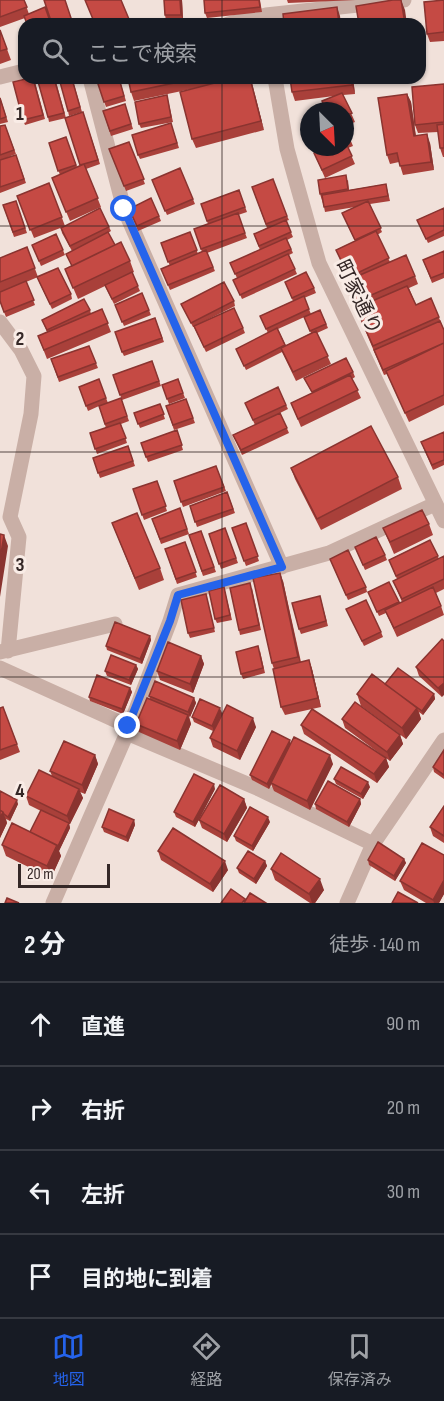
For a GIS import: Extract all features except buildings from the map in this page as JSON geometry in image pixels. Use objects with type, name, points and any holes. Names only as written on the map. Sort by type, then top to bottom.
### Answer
[{"type":"street","points":[[249,18],[266,13],[404,0]]},
{"type":"street","points":[[0,77],[18,72]]},
{"type":"street","points":[[92,84],[124,209],[282,567]]},
{"type":"street","name":"町家通り","points":[[276,84],[286,149],[319,263],[444,521]]},
{"type":"street","points":[[0,322],[21,350],[34,376],[31,414],[10,517],[19,537],[4,651],[115,624]]},
{"type":"street","points":[[53,903],[127,730],[178,595],[329,553],[435,504]]},
{"type":"street","points":[[0,668],[127,730],[260,789],[373,844]]},
{"type":"street","points":[[346,903],[373,844],[444,740]]},
{"type":"route","points":[[124,209],[282,567],[178,595],[128,726]]}]
